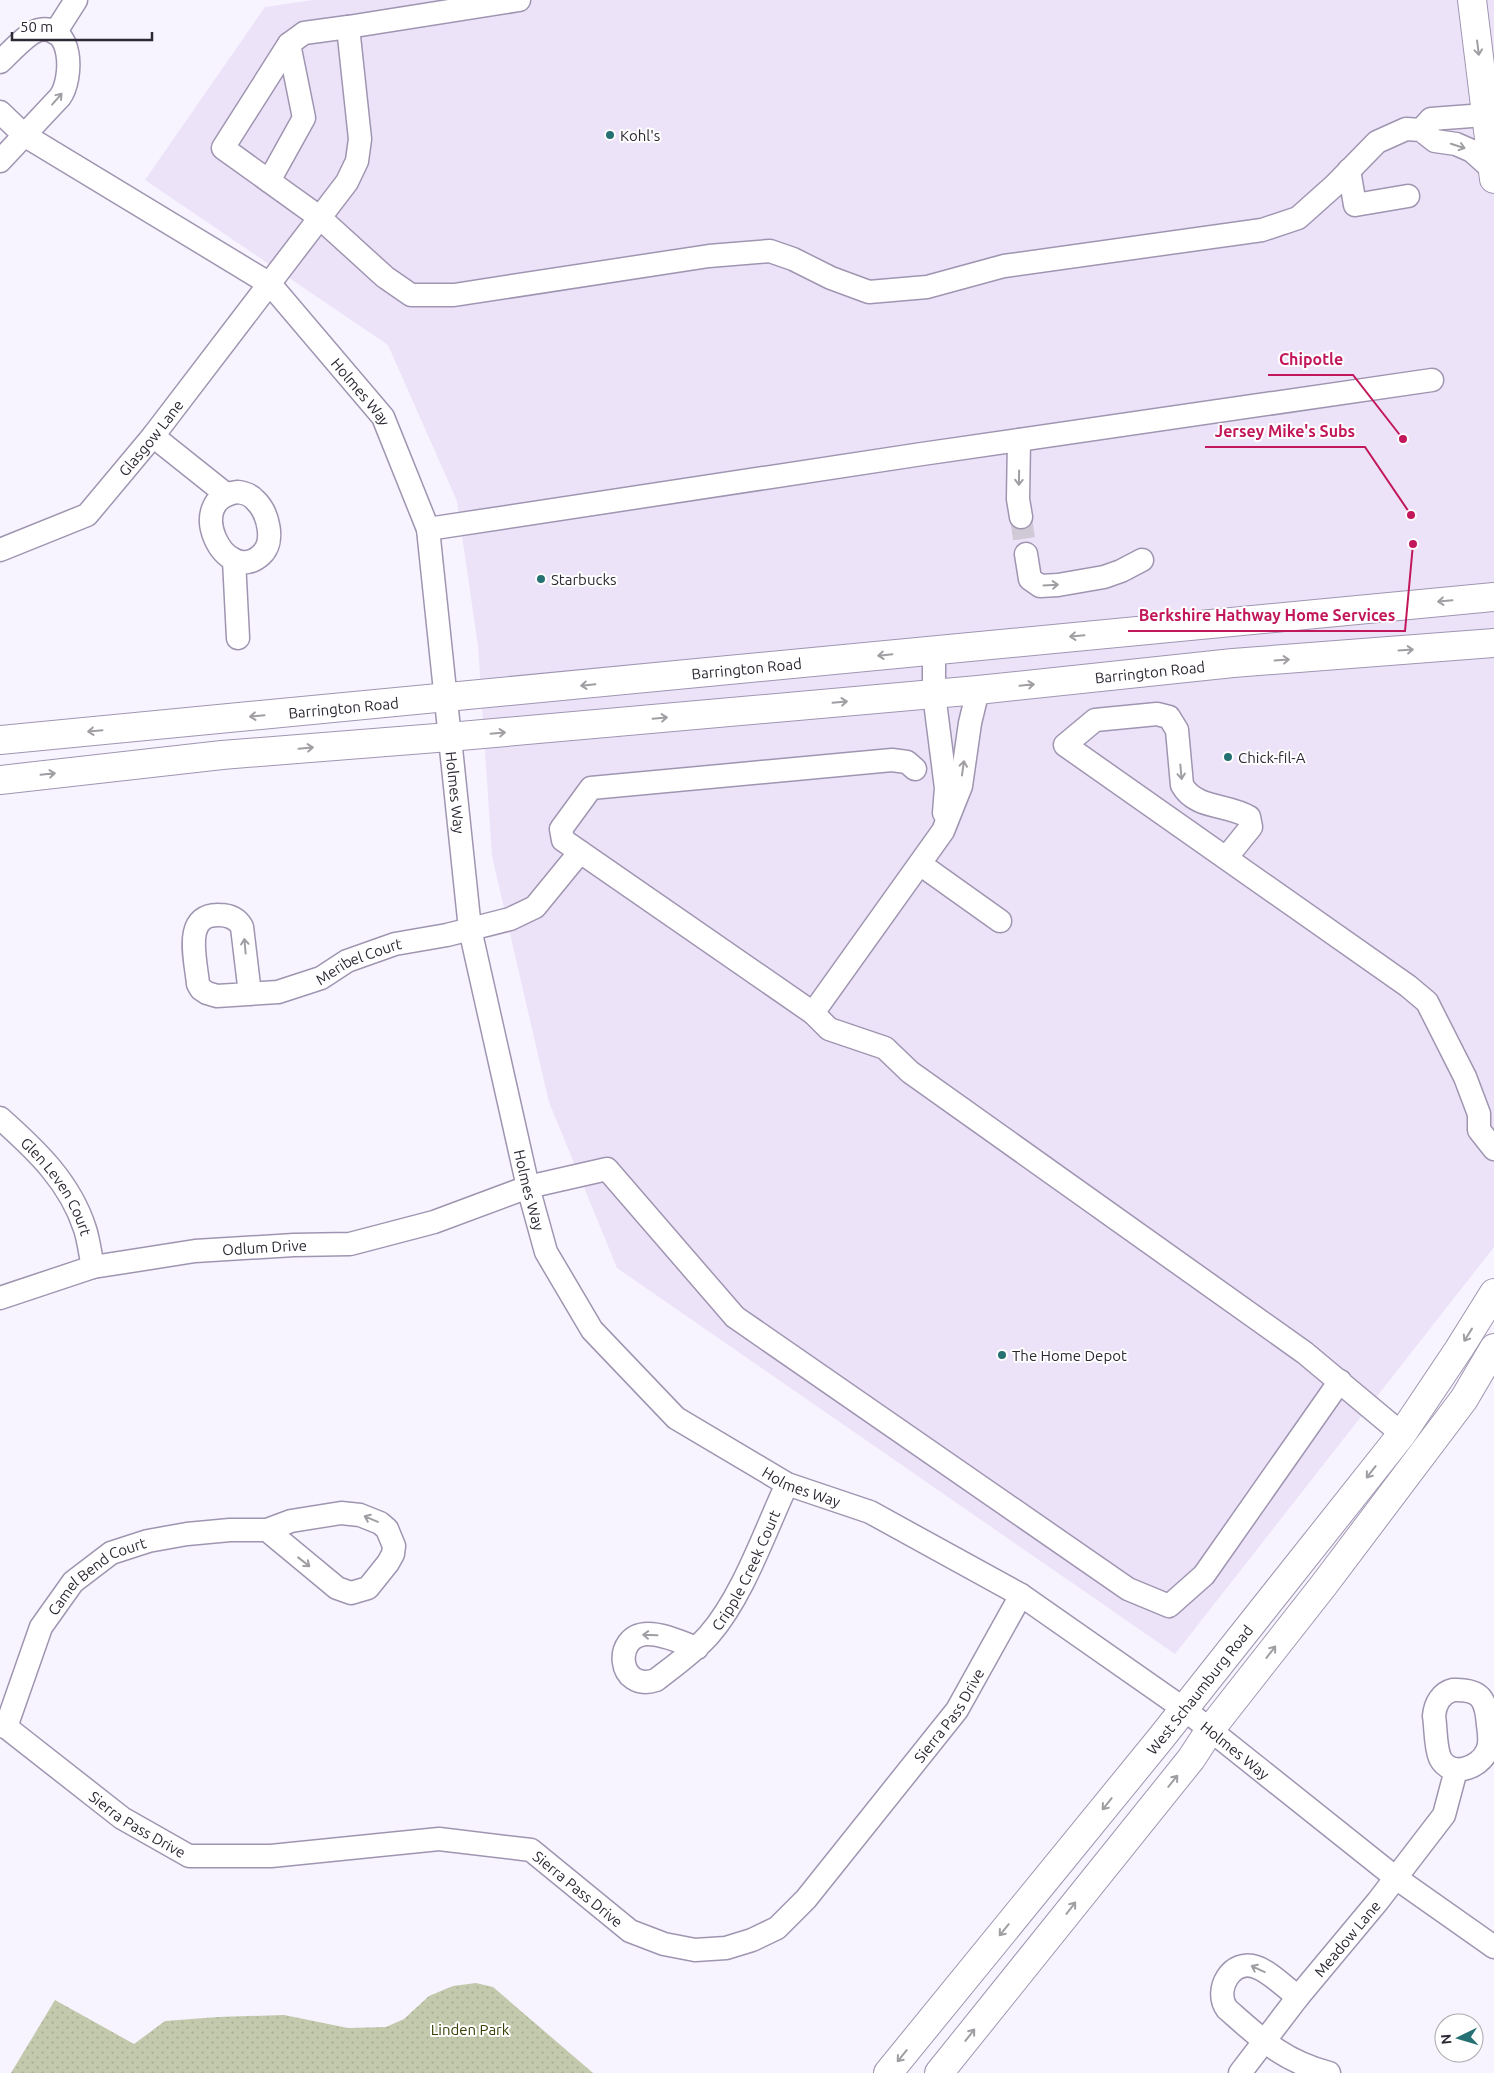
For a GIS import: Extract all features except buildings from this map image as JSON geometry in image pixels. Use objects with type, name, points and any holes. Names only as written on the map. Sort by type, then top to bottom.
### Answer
[{"type":"main road","points":[[1472,0],[1490,115],[1493,174]]},
{"type":"main road","name":"Barrington Road","points":[[0,740],[445,699],[1494,597]]},
{"type":"main road","name":"Barrington Road","points":[[0,780],[222,755],[449,737],[978,690],[1233,663],[1494,643]]},
{"type":"main road","name":"West Schaumburg Road","points":[[888,2073],[1184,1709],[1402,1434],[1494,1293]]},
{"type":"main road","points":[[939,2073],[1191,1759],[1210,1730],[1323,1586],[1464,1399],[1494,1348]]},
{"type":"street","points":[[55,33],[76,0]]},
{"type":"street","points":[[519,0],[304,34],[289,44],[223,148],[319,217],[385,277],[411,294],[454,295],[709,256],[770,250],[831,278],[869,292],[927,287],[1004,266],[1262,230],[1298,218],[1377,142],[1406,129],[1421,130],[1435,141],[1456,144],[1472,151],[1493,174]]},
{"type":"street","name":"Glasgow Lane","points":[[0,550],[87,515],[153,436],[347,182],[357,161],[360,139],[348,27]]},
{"type":"street","points":[[0,62],[32,33],[40,30],[55,33],[64,43],[69,66],[64,92],[0,161]]},
{"type":"street","points":[[269,181],[304,118],[289,44]]},
{"type":"street","name":"Holmes Way","points":[[0,112],[24,135],[270,284],[383,417],[428,529],[470,929],[528,1186],[546,1252],[592,1330],[676,1418],[787,1484],[870,1512],[1021,1595],[1184,1709],[1396,1878],[1494,1947]]},
{"type":"street","points":[[1421,130],[1431,119],[1490,115]]},
{"type":"street","points":[[1350,170],[1355,206],[1408,196]]},
{"type":"street","points":[[428,529],[1432,380]]},
{"type":"street","points":[[153,436],[226,495]]},
{"type":"street","points":[[1020,440],[1018,498],[1021,517]]},
{"type":"street","points":[[238,492],[254,498],[260,505],[269,530],[268,547],[263,554],[248,562],[234,560],[224,554],[212,529],[211,520],[215,503],[226,495],[238,492]]},
{"type":"street","points":[[1026,554],[1030,580],[1040,586],[1058,585],[1104,577],[1142,560]]},
{"type":"street","points":[[234,560],[238,638]]},
{"type":"street","points":[[934,650],[934,694],[946,788],[943,831]]},
{"type":"street","points":[[812,1012],[943,831],[961,786],[970,723],[978,690]]},
{"type":"street","points":[[1226,858],[1251,826],[1249,817],[1239,811],[1194,800],[1186,793],[1182,785],[1178,744],[1165,727],[1107,727],[1071,749],[1408,986],[1427,1002],[1487,1118],[1479,1130],[1494,1149]]},
{"type":"street","points":[[915,769],[907,762],[892,760],[591,788],[561,829],[563,840],[812,1012],[829,1029],[885,1048],[910,1072],[1298,1347],[1402,1434]]},
{"type":"street","name":"Meribel Court","points":[[250,994],[278,992],[297,987],[321,978],[347,961],[394,944],[446,935],[510,919],[535,907],[580,852]]},
{"type":"street","points":[[920,864],[1000,921]]},
{"type":"street","name":"Glen Leven Court","points":[[0,1118],[33,1147],[56,1173],[72,1198],[86,1229],[93,1266]]},
{"type":"street","name":"Odlum Drive","points":[[0,1298],[93,1266],[195,1251],[294,1245],[350,1244],[434,1222],[528,1186],[607,1169],[736,1317],[1128,1589],[1169,1606],[1204,1575],[1340,1382]]},
{"type":"street","name":"Cripple Creek Court","points":[[697,1648],[711,1633],[741,1587],[787,1484]]},
{"type":"street","name":"Camel Bend Court","points":[[3,1727],[41,1627],[73,1582],[111,1553],[148,1541],[187,1534],[230,1530],[266,1530],[291,1521],[351,1513],[380,1523],[387,1529],[394,1546],[393,1554],[368,1588],[351,1592],[337,1588],[266,1530]]},
{"type":"street","name":"Sierra Pass Drive","points":[[3,1727],[122,1818],[189,1856],[271,1856],[439,1839],[531,1850],[630,1931],[664,1944],[695,1950],[726,1948],[752,1940],[777,1928],[806,1899],[957,1710],[1021,1595]]},
{"type":"street","name":"Meadow Lane","points":[[1240,2073],[1298,1997],[1396,1878],[1444,1816],[1456,1770]]},
{"type":"street","points":[[1298,1997],[1256,1967],[1250,1966],[1236,1969],[1226,1978],[1222,1992],[1223,2003],[1265,2042],[1293,2061],[1329,2073]]},
{"type":"shaded area","points":[[313,0],[1494,0],[1494,1247],[1175,1654],[617,1268],[549,1102],[492,856],[478,646],[457,501],[388,345],[145,180],[265,7]]},
{"type":"green space","name":"Linden Park","points":[[476,1983],[493,1987],[593,2073],[11,2073],[55,2000],[134,2044],[165,2021],[218,2017],[284,2015],[348,2028],[386,2027],[404,2019],[429,1996],[453,1986]]},
{"type":"tunnel","points":[[1021,517],[1026,554]]},
{"type":"place","name":"Kohl's","points":[[610,135]]},
{"type":"place","name":"Chipotle","points":[[1403,439]]},
{"type":"place","name":"Jersey Mike's Subs","points":[[1411,515]]},
{"type":"place","name":"Berkshire Hathway Home Services","points":[[1413,544]]},
{"type":"place","name":"Starbucks","points":[[541,579]]},
{"type":"place","name":"Chick-fil-A","points":[[1228,757]]},
{"type":"place","name":"The Home Depot","points":[[1002,1355]]}]
